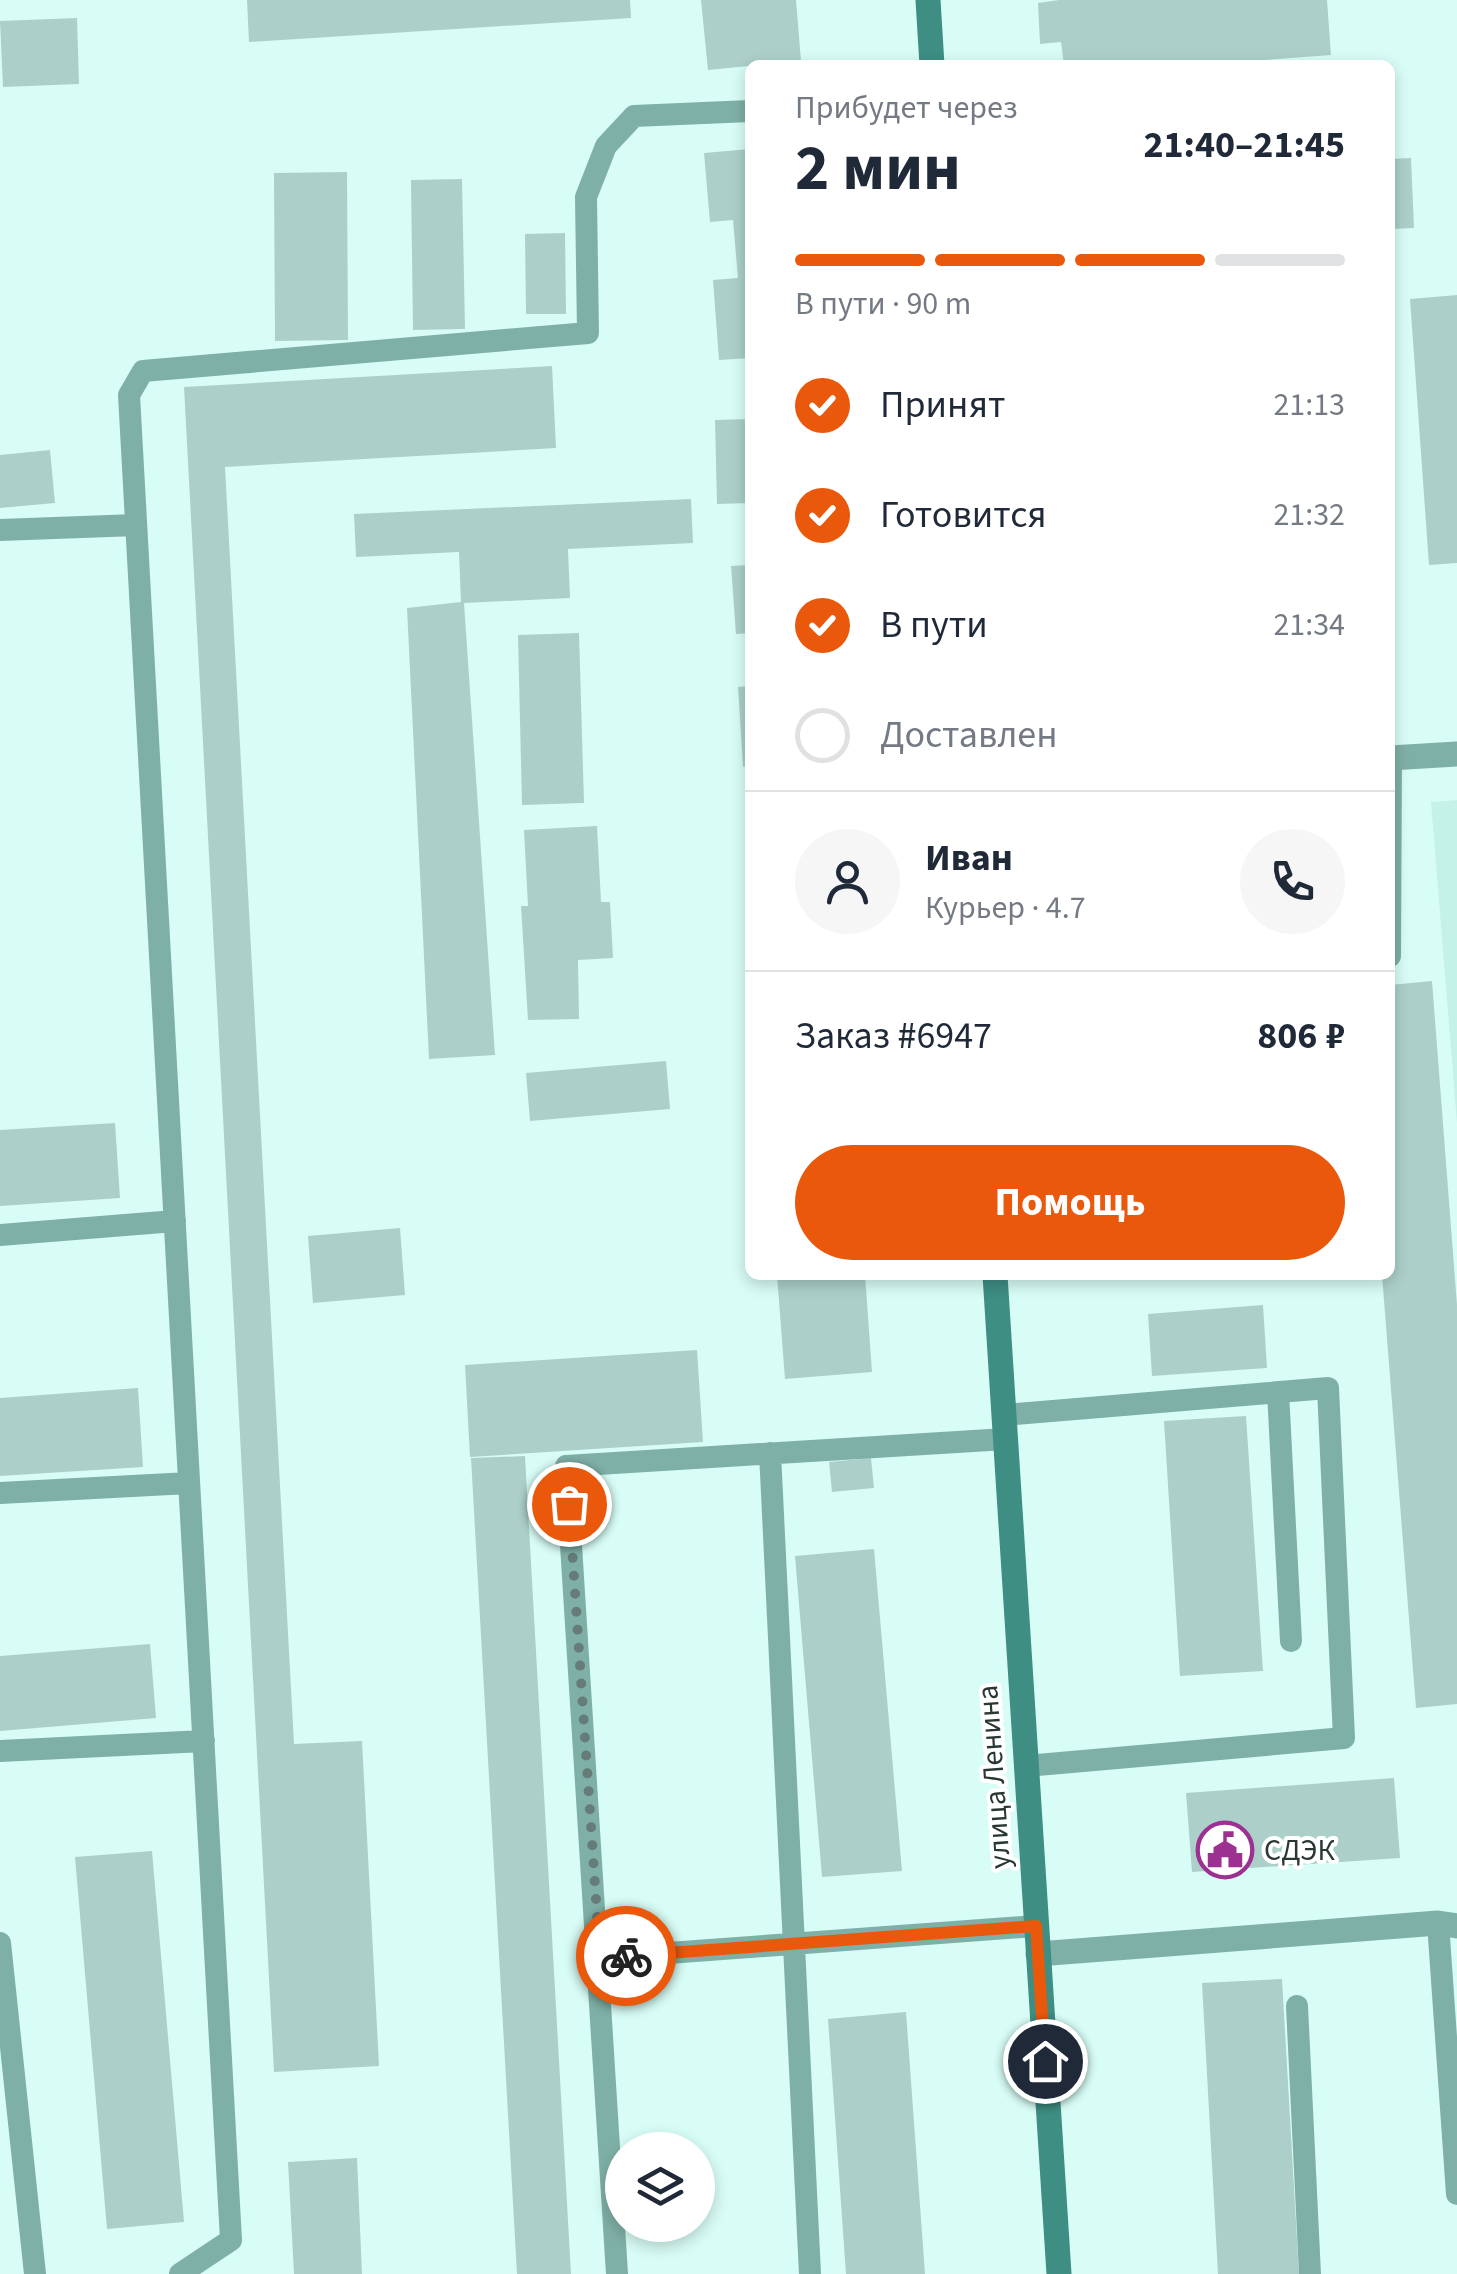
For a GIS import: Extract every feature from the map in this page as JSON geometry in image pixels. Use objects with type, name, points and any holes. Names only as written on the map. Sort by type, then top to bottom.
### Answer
[{"type":"street","points":[[928,0],[932,60]]},
{"type":"street","points":[[1395,758],[1457,754]]},
{"type":"street","name":"улица Ленина","points":[[995,1280],[1059,2274]]},
{"type":"street","points":[[1038,1954],[1447,1924]]},
{"type":"lane","points":[[180,2274],[231,2240],[129,395],[143,370],[588,333],[586,197],[606,146],[634,116],[745,111]]},
{"type":"lane","points":[[0,530],[136,525]]},
{"type":"lane","points":[[0,1235],[174,1221]]},
{"type":"lane","points":[[617,2274],[566,1466],[770,1453],[1328,1388],[1344,1738],[1026,1766]]},
{"type":"lane","points":[[1278,1392],[1291,1641]]},
{"type":"lane","points":[[770,1453],[810,2274]]},
{"type":"lane","points":[[0,1493],[189,1483]]},
{"type":"lane","points":[[0,1751],[204,1741]]},
{"type":"lane","points":[[1447,1924],[1457,2194]]},
{"type":"lane","points":[[600,1958],[1036,1926]]},
{"type":"lane","points":[[0,1943],[36,2274]]},
{"type":"lane","points":[[1297,2006],[1310,2274]]},
{"type":"shaded area","points":[[1457,800],[1457,1124],[1431,802]]},
{"type":"building","points":[[247,0],[630,0],[631,18],[249,42]]},
{"type":"building","points":[[701,0],[796,0],[801,60],[745,60],[745,66],[708,70]]},
{"type":"building","points":[[1327,0],[1331,55],[1264,60],[1063,60],[1061,42],[1040,44],[1038,3]]},
{"type":"building","points":[[77,18],[79,84],[3,87],[0,21]]},
{"type":"building","points":[[745,149],[745,358],[719,360],[713,280],[738,278],[733,220],[710,222],[704,153]]},
{"type":"building","points":[[1411,158],[1414,228],[1395,229],[1395,159]]},
{"type":"building","points":[[347,172],[348,340],[275,341],[274,173]]},
{"type":"building","points":[[462,179],[465,329],[413,330],[411,180]]},
{"type":"building","points":[[565,233],[566,314],[526,314],[525,234]]},
{"type":"building","points":[[1457,295],[1457,563],[1429,565],[1410,299]]},
{"type":"building","points":[[552,366],[556,448],[225,467],[294,1744],[362,1741],[379,2066],[274,2072],[184,387]]},
{"type":"building","points":[[745,419],[745,503],[717,504],[715,420]]},
{"type":"building","points":[[50,450],[55,503],[0,508],[0,455]]},
{"type":"building","points":[[691,499],[693,543],[568,549],[570,598],[464,603],[495,1055],[429,1059],[407,608],[461,602],[459,552],[356,557],[354,514]]},
{"type":"building","points":[[745,565],[745,633],[736,634],[731,566]]},
{"type":"building","points":[[579,633],[584,803],[522,805],[518,635]]},
{"type":"building","points":[[745,686],[743,767],[738,687]]},
{"type":"building","points":[[597,826],[601,902],[610,902],[613,958],[578,960],[579,1019],[528,1020],[521,906],[528,906],[524,830]]},
{"type":"building","points":[[1432,981],[1457,1305],[1457,1704],[1416,1708],[1382,1280],[1395,1280],[1395,985]]},
{"type":"building","points":[[666,1061],[670,1109],[530,1121],[526,1073]]},
{"type":"building","points":[[115,1123],[120,1198],[0,1206],[0,1130]]},
{"type":"building","points":[[400,1228],[405,1295],[313,1303],[308,1236]]},
{"type":"building","points":[[777,1280],[865,1280],[872,1372],[785,1379]]},
{"type":"building","points":[[1263,1305],[1267,1368],[1152,1376],[1148,1314]]},
{"type":"building","points":[[697,1350],[703,1442],[470,1457],[465,1365]]},
{"type":"building","points":[[138,1388],[143,1467],[0,1476],[0,1398]]},
{"type":"building","points":[[1246,1416],[1263,1671],[1180,1676],[1164,1421]]},
{"type":"building","points":[[525,1456],[571,2274],[517,2274],[471,1458]]},
{"type":"building","points":[[871,1458],[874,1488],[832,1492],[829,1462]]},
{"type":"building","points":[[874,1549],[902,1871],[822,1877],[795,1556]]},
{"type":"building","points":[[150,1644],[156,1718],[0,1731],[0,1656]]},
{"type":"building","points":[[1394,1778],[1400,1858],[1192,1872],[1186,1793]]},
{"type":"building","points":[[152,1851],[184,2222],[107,2229],[75,1857]]},
{"type":"building","points":[[1282,1979],[1299,2274],[1218,2274],[1202,1983]]},
{"type":"building","points":[[906,2012],[925,2274],[846,2274],[828,2019]]},
{"type":"building","points":[[357,2158],[362,2274],[294,2274],[288,2162]]},
{"type":"way so far","points":[[569,1504],[600,1958],[626,1956]]},
{"type":"place","name":"СДЭК","points":[[1225,1850]]},
{"type":"route","points":[[626,1956],[1036,1926],[1045,2061]]}]
